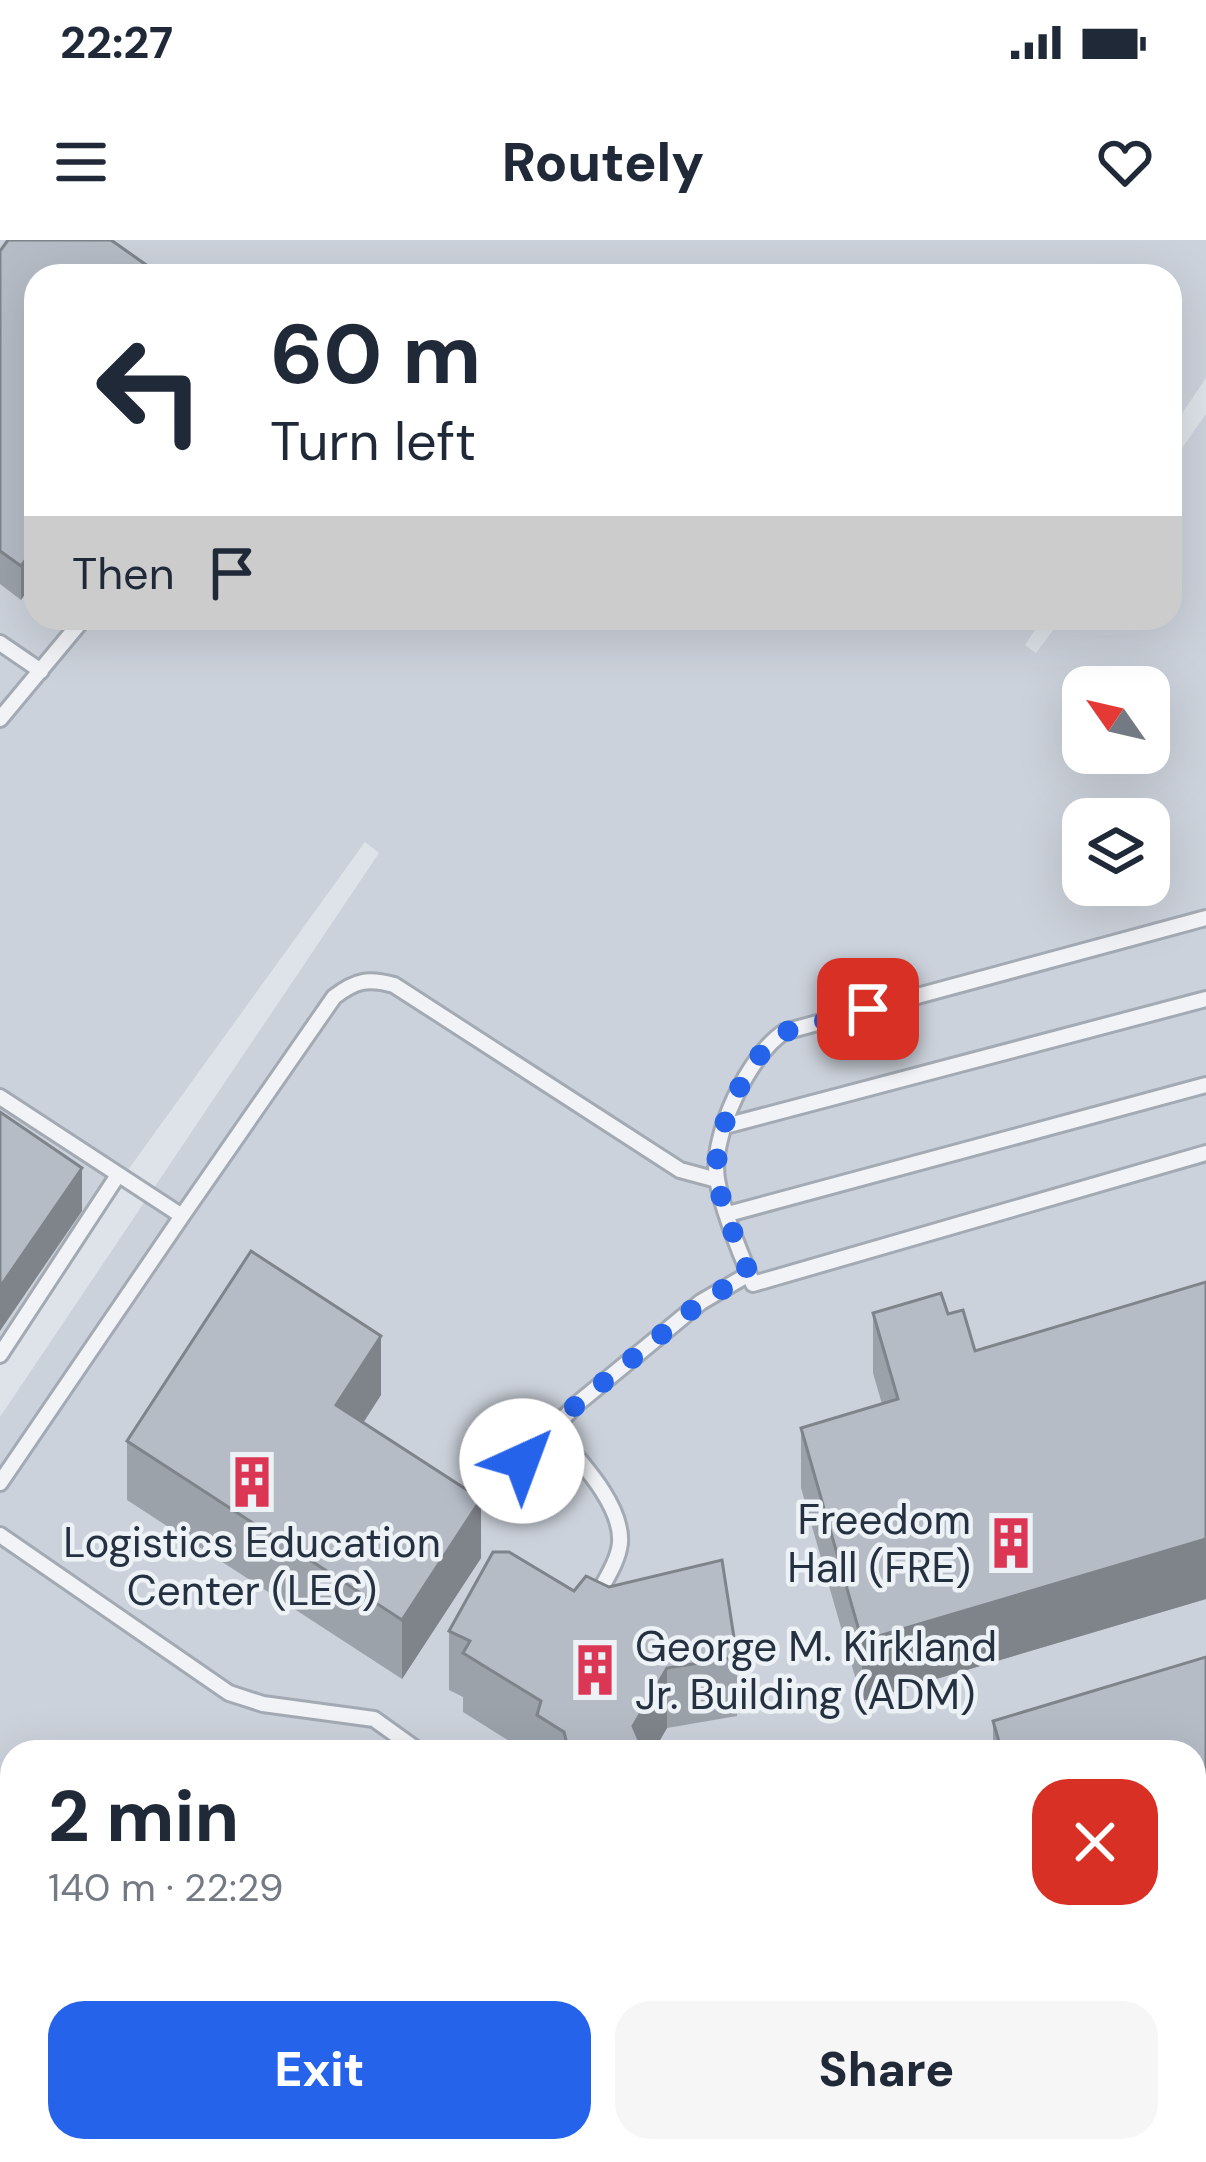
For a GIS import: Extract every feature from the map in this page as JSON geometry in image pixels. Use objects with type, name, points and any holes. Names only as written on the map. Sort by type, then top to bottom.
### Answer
[{"type":"lane","points":[[0,719],[74,630]]},
{"type":"lane","points":[[0,643],[41,671]]},
{"type":"lane","points":[[1206,918],[784,1032],[772,1039],[738,1090],[716,1159],[717,1180],[753,1284],[1206,1153]]},
{"type":"lane","points":[[0,1484],[334,997],[353,982],[371,979],[394,985],[680,1170],[717,1180]]},
{"type":"lane","points":[[725,1126],[1206,999]]},
{"type":"lane","points":[[728,1214],[1206,1085]]},
{"type":"lane","points":[[0,1097],[182,1216]]},
{"type":"lane","points":[[0,1355],[118,1174]]},
{"type":"lane","points":[[522,1461],[552,1427],[701,1302],[749,1274]]},
{"type":"lane","points":[[552,1427],[595,1480],[620,1530],[620,1547],[586,1616]]},
{"type":"lane","points":[[0,1535],[229,1693],[263,1704],[374,1719],[403,1740]]},
{"type":"shaded area","points":[[0,240],[1206,240],[1206,378],[1182,413],[1182,264],[24,264],[24,630],[1035,630],[1025,645],[1036,653],[1053,630],[1182,630],[1182,448],[1206,414],[1206,1740],[0,1740],[0,1417],[379,853],[365,842],[0,1347]]},
{"type":"building","points":[[8,240],[111,240],[145,264],[24,264],[21,566],[0,551],[0,251]]},
{"type":"building","points":[[0,1112],[82,1168],[0,1287]]},
{"type":"building","name":"Logistics Education Center (LEC)","points":[[251,1251],[381,1336],[336,1405],[481,1499],[402,1620],[127,1441]]},
{"type":"building","name":"Freedom Hall (FRE)","points":[[1206,1282],[1206,1539],[862,1641],[801,1428],[898,1399],[873,1313],[941,1293],[948,1314],[963,1310],[975,1351]]},
{"type":"building","points":[[493,1552],[509,1552],[574,1591],[586,1576],[609,1587],[722,1560],[737,1657],[667,1668],[633,1726],[639,1740],[566,1740],[564,1732],[537,1715],[541,1701],[463,1653],[470,1641],[449,1631]]},
{"type":"building","points":[[1206,1657],[1206,1740],[999,1740],[993,1721]]},
{"type":"place","name":"Logistics Education Center (LEC)","points":[[252,1482]]},
{"type":"place","name":"Freedom Hall (FRE)","points":[[1011,1543]]},
{"type":"place","name":"George M. Kirkland Jr. Building (ADM)","points":[[595,1670]]},
{"type":"route","points":[[522,1461],[577,1404],[701,1302],[749,1274],[717,1180],[716,1159],[738,1090],[772,1039],[868,1009]]}]
